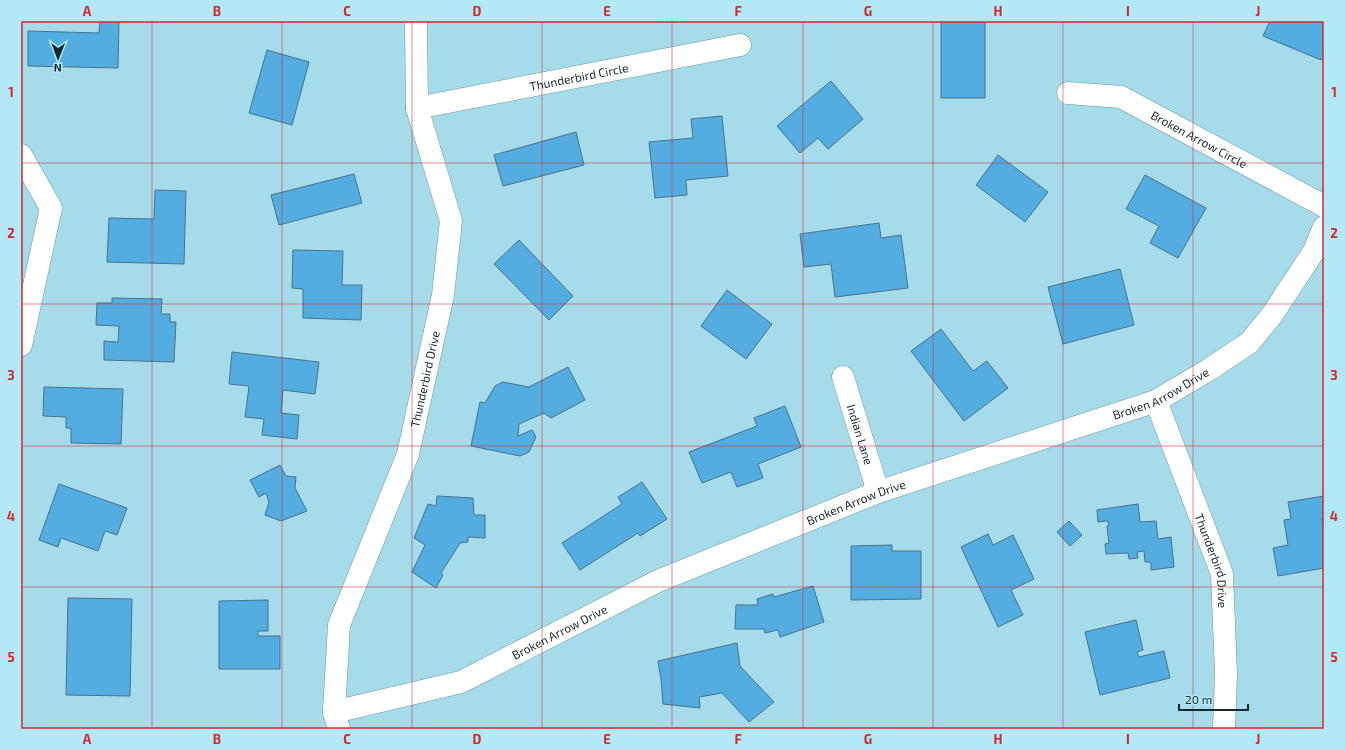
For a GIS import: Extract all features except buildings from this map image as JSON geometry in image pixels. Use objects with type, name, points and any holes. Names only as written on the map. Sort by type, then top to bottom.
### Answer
[{"type":"street","name":"Thunderbird Drive","points":[[336,720],[339,625],[408,454],[443,295],[450,221],[417,108],[416,21]]},
{"type":"street","name":"Thunderbird Circle","points":[[417,108],[740,45]]},
{"type":"street","name":"Broken Arrow Circle","points":[[1068,93],[1121,97],[1324,206]]},
{"type":"street","points":[[21,155],[51,208],[21,345]]},
{"type":"street","name":"Broken Arrow Drive","points":[[336,720],[460,682],[658,581],[878,492],[1156,401],[1210,369],[1249,343],[1272,315],[1314,251],[1324,227]]},
{"type":"street","name":"Indian Lane","points":[[843,377],[878,492]]},
{"type":"street","name":"Thunderbird Drive","points":[[1156,401],[1222,574],[1226,674],[1224,729]]}]
